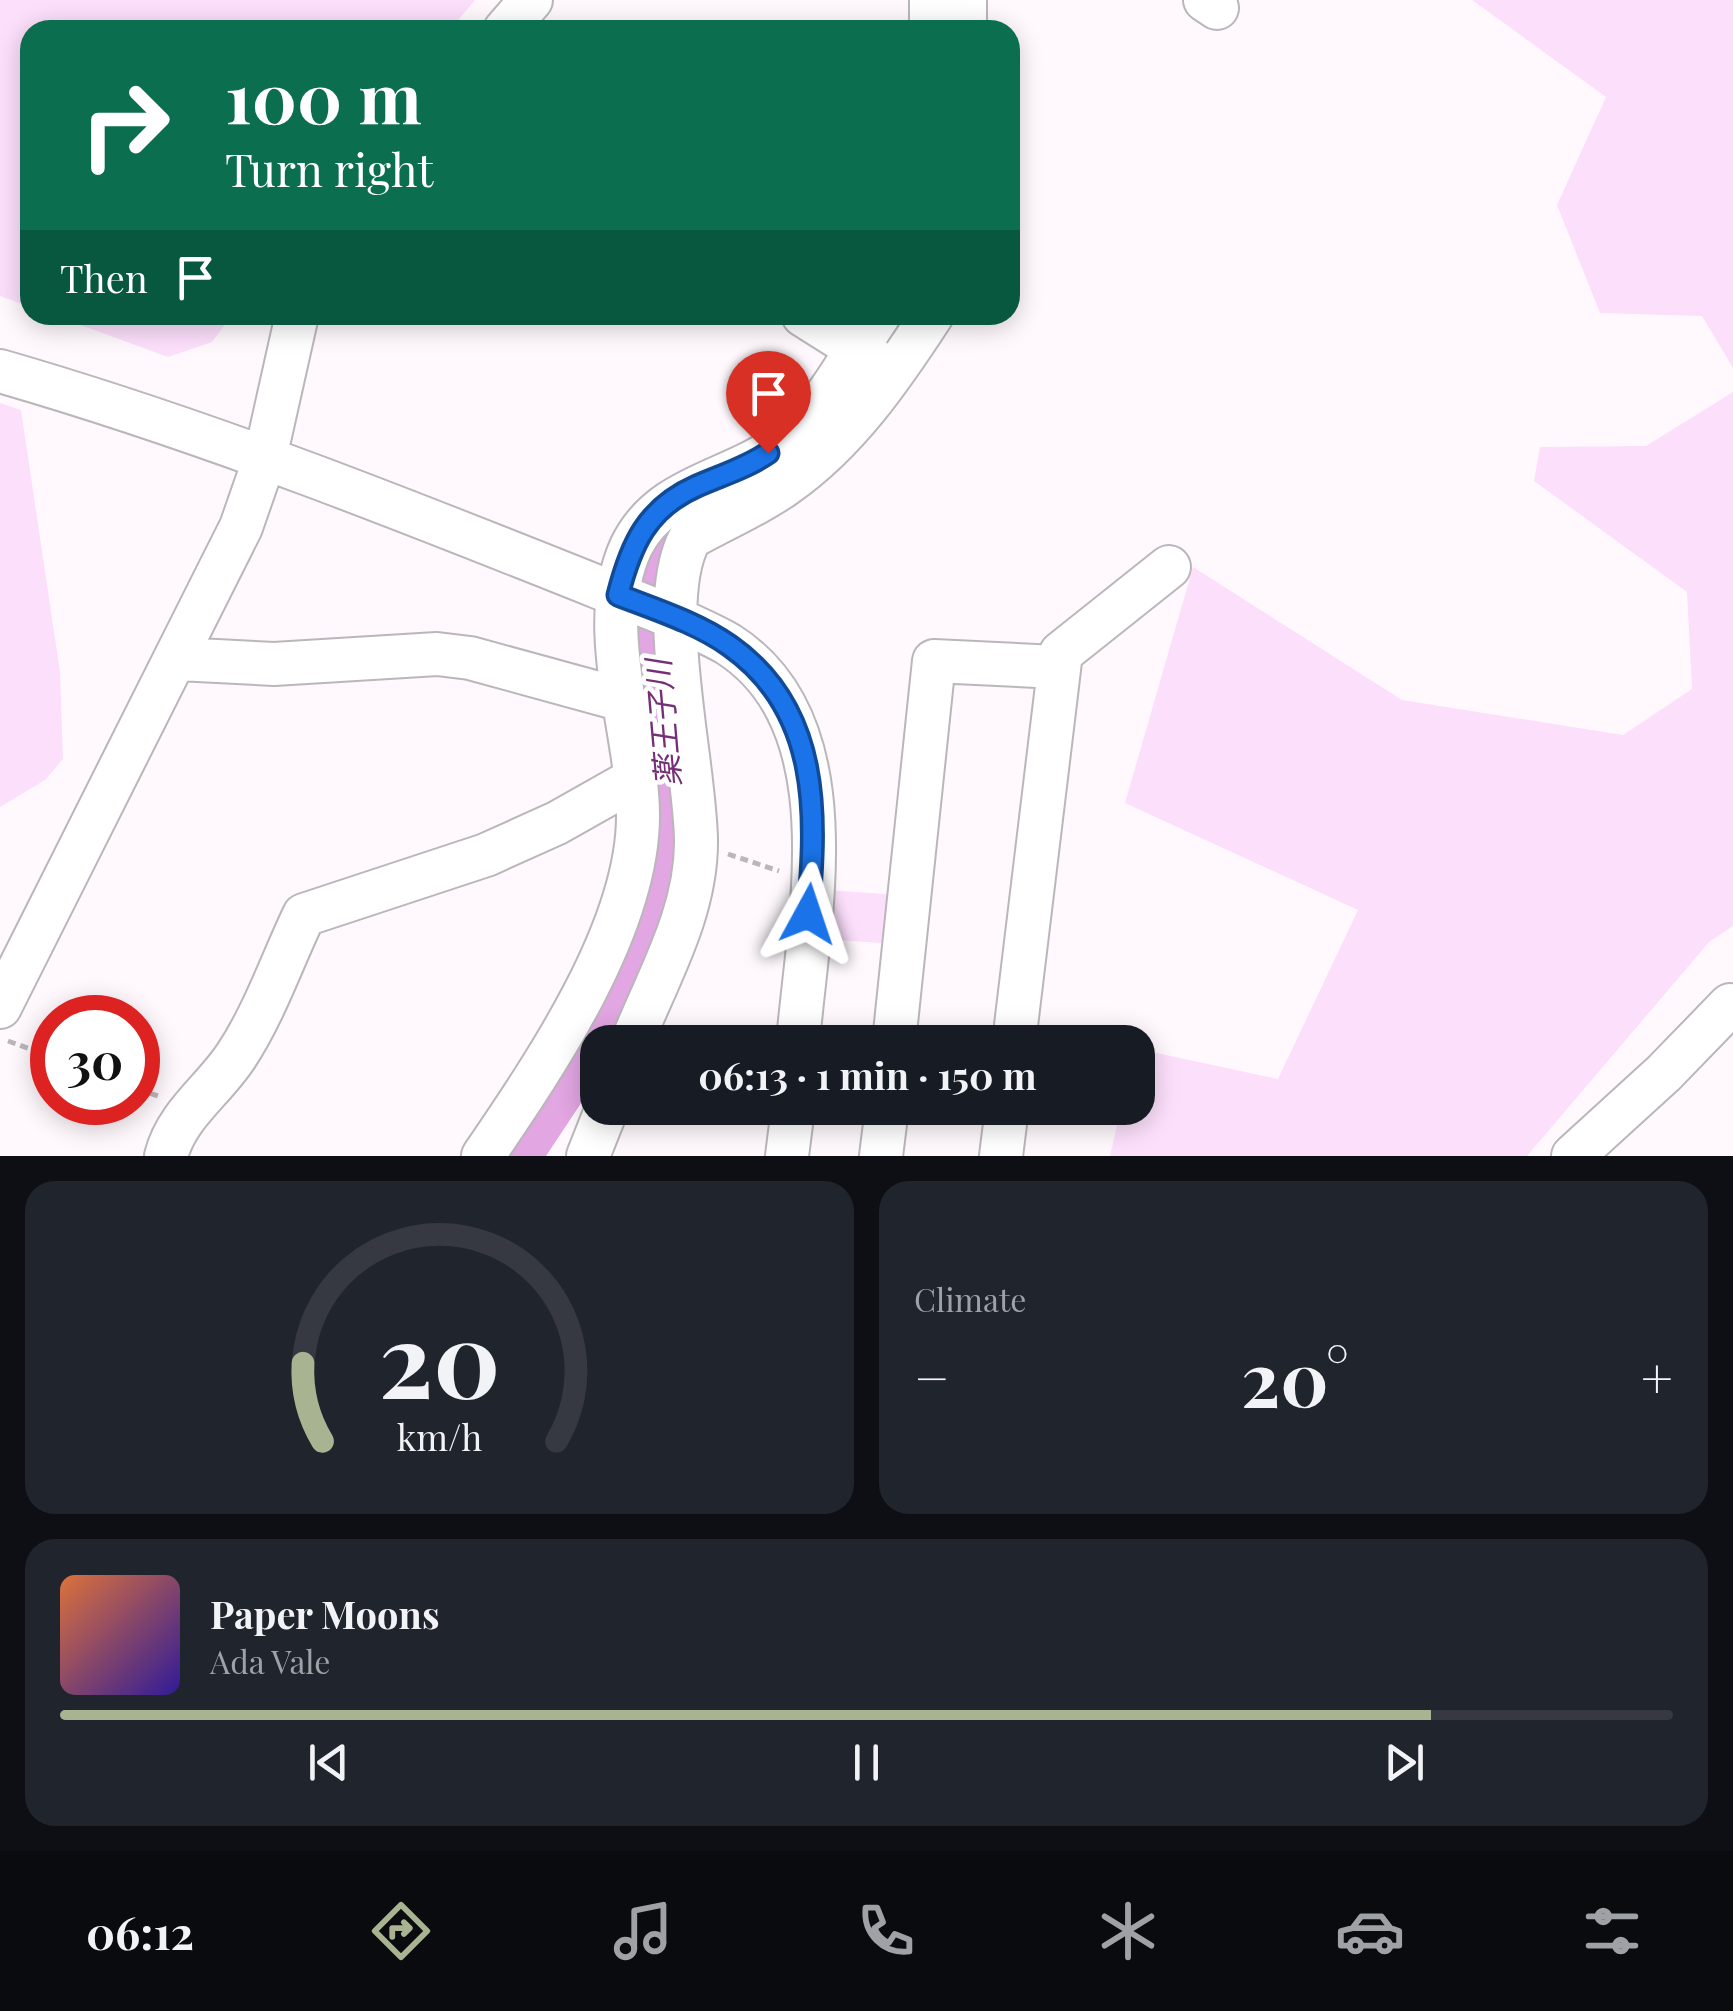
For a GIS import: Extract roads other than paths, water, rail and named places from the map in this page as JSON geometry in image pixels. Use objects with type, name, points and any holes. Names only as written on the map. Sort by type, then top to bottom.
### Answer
[{"type":"street","points":[[514,20],[531,0]]},
{"type":"street","points":[[0,1007],[241,527],[265,458],[295,325]]},
{"type":"street","points":[[842,325],[868,332],[894,372]]},
{"type":"street","points":[[639,1025],[688,906],[696,843],[674,617],[675,587],[683,550],[690,538],[799,475],[827,452],[894,372],[925,325]]},
{"type":"street","points":[[482,1156],[537,1076],[625,903],[636,860],[635,779],[622,700],[618,595],[630,550],[643,526],[668,501],[750,465],[786,440],[814,411],[868,332]]},
{"type":"street","points":[[0,371],[122,406],[265,458],[674,617],[730,645],[776,692],[794,723],[807,762],[815,830],[799,1025]]},
{"type":"street","points":[[1016,1025],[1060,653],[1170,567]]},
{"type":"street","points":[[178,659],[274,664],[437,654],[470,658],[622,700]]},
{"type":"street","points":[[896,1025],[934,661],[1057,668]]},
{"type":"street","points":[[166,1156],[190,1108],[208,1096],[239,1052],[304,915],[486,855],[557,823],[635,779]]},
{"type":"street","points":[[1573,1156],[1664,1073],[1730,1005]]},
{"type":"street","points":[[588,1156],[600,1125]]},
{"type":"street","points":[[787,1156],[791,1125]]},
{"type":"street","points":[[881,1156],[884,1125]]},
{"type":"street","points":[[1001,1156],[1005,1125]]},
{"type":"water","name":"薬王子川","points":[[884,325],[913,325],[868,391],[806,457],[756,492],[683,527],[667,547],[663,646],[687,816],[677,901],[662,950],[627,1025],[580,1025],[580,1105],[546,1156],[496,1156],[605,978],[636,901],[646,860],[647,782],[627,616],[629,579],[639,544],[663,513],[771,461],[806,430],[837,394]]}]
